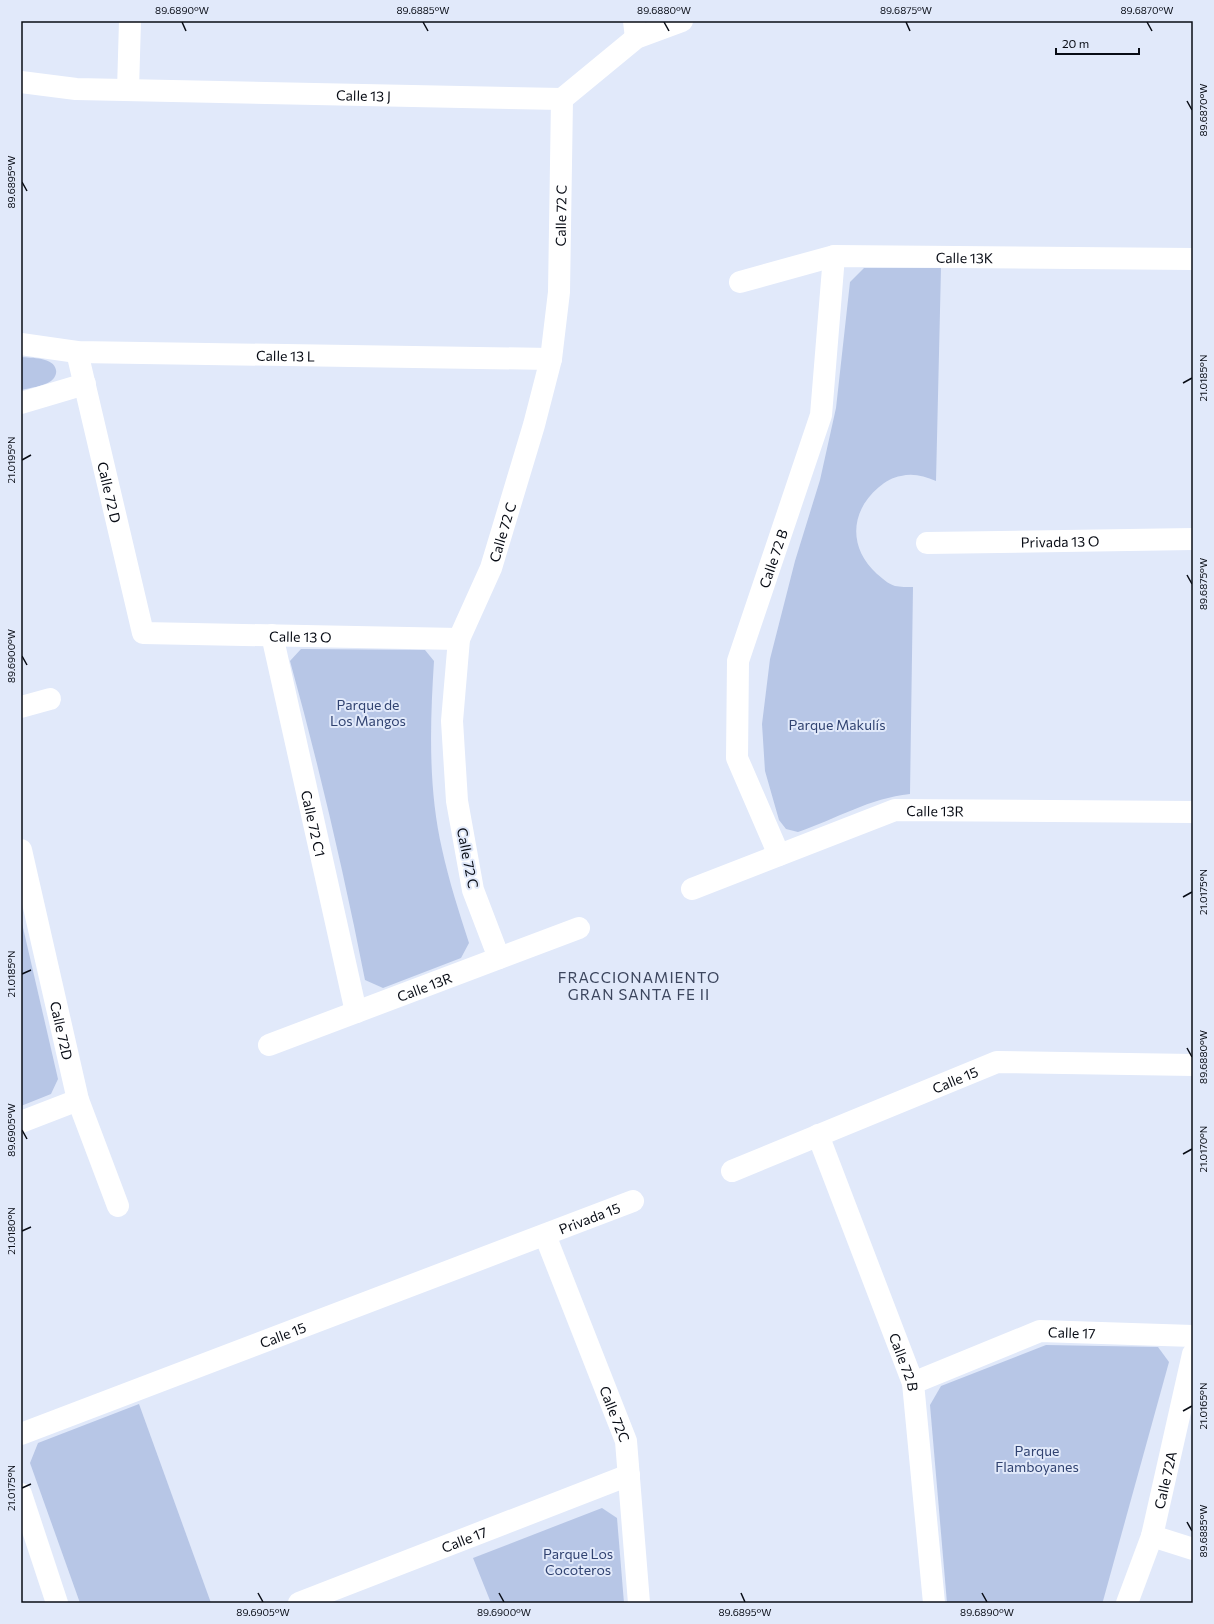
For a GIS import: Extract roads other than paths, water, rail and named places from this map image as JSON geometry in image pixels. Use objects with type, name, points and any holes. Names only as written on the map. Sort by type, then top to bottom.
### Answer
[{"type":"street","points":[[128,90],[130,21]]},
{"type":"street","points":[[562,99],[635,30],[682,21]]},
{"type":"street","name":"Calle 13 J","points":[[21,82],[76,89],[562,99]]},
{"type":"street","name":"Calle 72 C","points":[[499,958],[473,890],[457,801],[452,721],[459,639],[491,568],[534,425],[551,359],[559,292],[562,99]]},
{"type":"street","name":"Calle 13K","points":[[740,282],[834,256],[1193,259]]},
{"type":"street","name":"Calle 72 B","points":[[779,855],[737,758],[738,661],[821,415],[834,256]]},
{"type":"street","name":"Calle 13 L","points":[[21,344],[77,352],[551,359]]},
{"type":"street","name":"Calle 72 D","points":[[77,352],[143,633]]},
{"type":"street","points":[[21,403],[85,384]]},
{"type":"street","name":"Privada 13 O","points":[[927,543],[1193,539]]},
{"type":"street","name":"Calle 13 O","points":[[143,633],[459,639]]},
{"type":"street","name":"Calle 72 C1","points":[[272,635],[356,1012]]},
{"type":"street","points":[[21,707],[50,699]]},
{"type":"street","name":"Calle 13R","points":[[692,889],[896,810],[1193,812]]},
{"type":"street","name":"Calle 72D","points":[[21,850],[78,1100],[118,1206]]},
{"type":"street","name":"Calle 13R","points":[[269,1045],[579,928]]},
{"type":"street","name":"Calle 15","points":[[732,1170],[997,1062],[1193,1065]]},
{"type":"street","points":[[21,1122],[78,1100]]},
{"type":"street","name":"Calle 72 B","points":[[818,1136],[913,1384],[934,1603]]},
{"type":"street","name":"Privada 15","points":[[545,1235],[633,1201]]},
{"type":"street","name":"Calle 15","points":[[21,1434],[545,1235]]},
{"type":"street","name":"Calle 72C","points":[[545,1235],[626,1441],[639,1603]]},
{"type":"street","name":"Calle 17","points":[[913,1384],[1040,1331],[1193,1336]]},
{"type":"street","name":"Calle 72A","points":[[1127,1603],[1152,1536],[1193,1354]]},
{"type":"street","name":"Calle 17","points":[[299,1603],[629,1475]]},
{"type":"street","points":[[21,1494],[57,1603]]},
{"type":"street","points":[[1152,1536],[1193,1549]]},
{"type":"district","name":"FRACCIONAMIENTO GRAN SANTA FE II","points":[[639,986]]},
{"type":"park label","name":"Parque de Los Mangos","points":[[368,712]]},
{"type":"park label","name":"Parque Makulís","points":[[837,724]]},
{"type":"park label","name":"Parque Flamboyanes","points":[[1037,1458]]},
{"type":"park label","name":"Parque Los Cocoteros","points":[[578,1562]]}]
